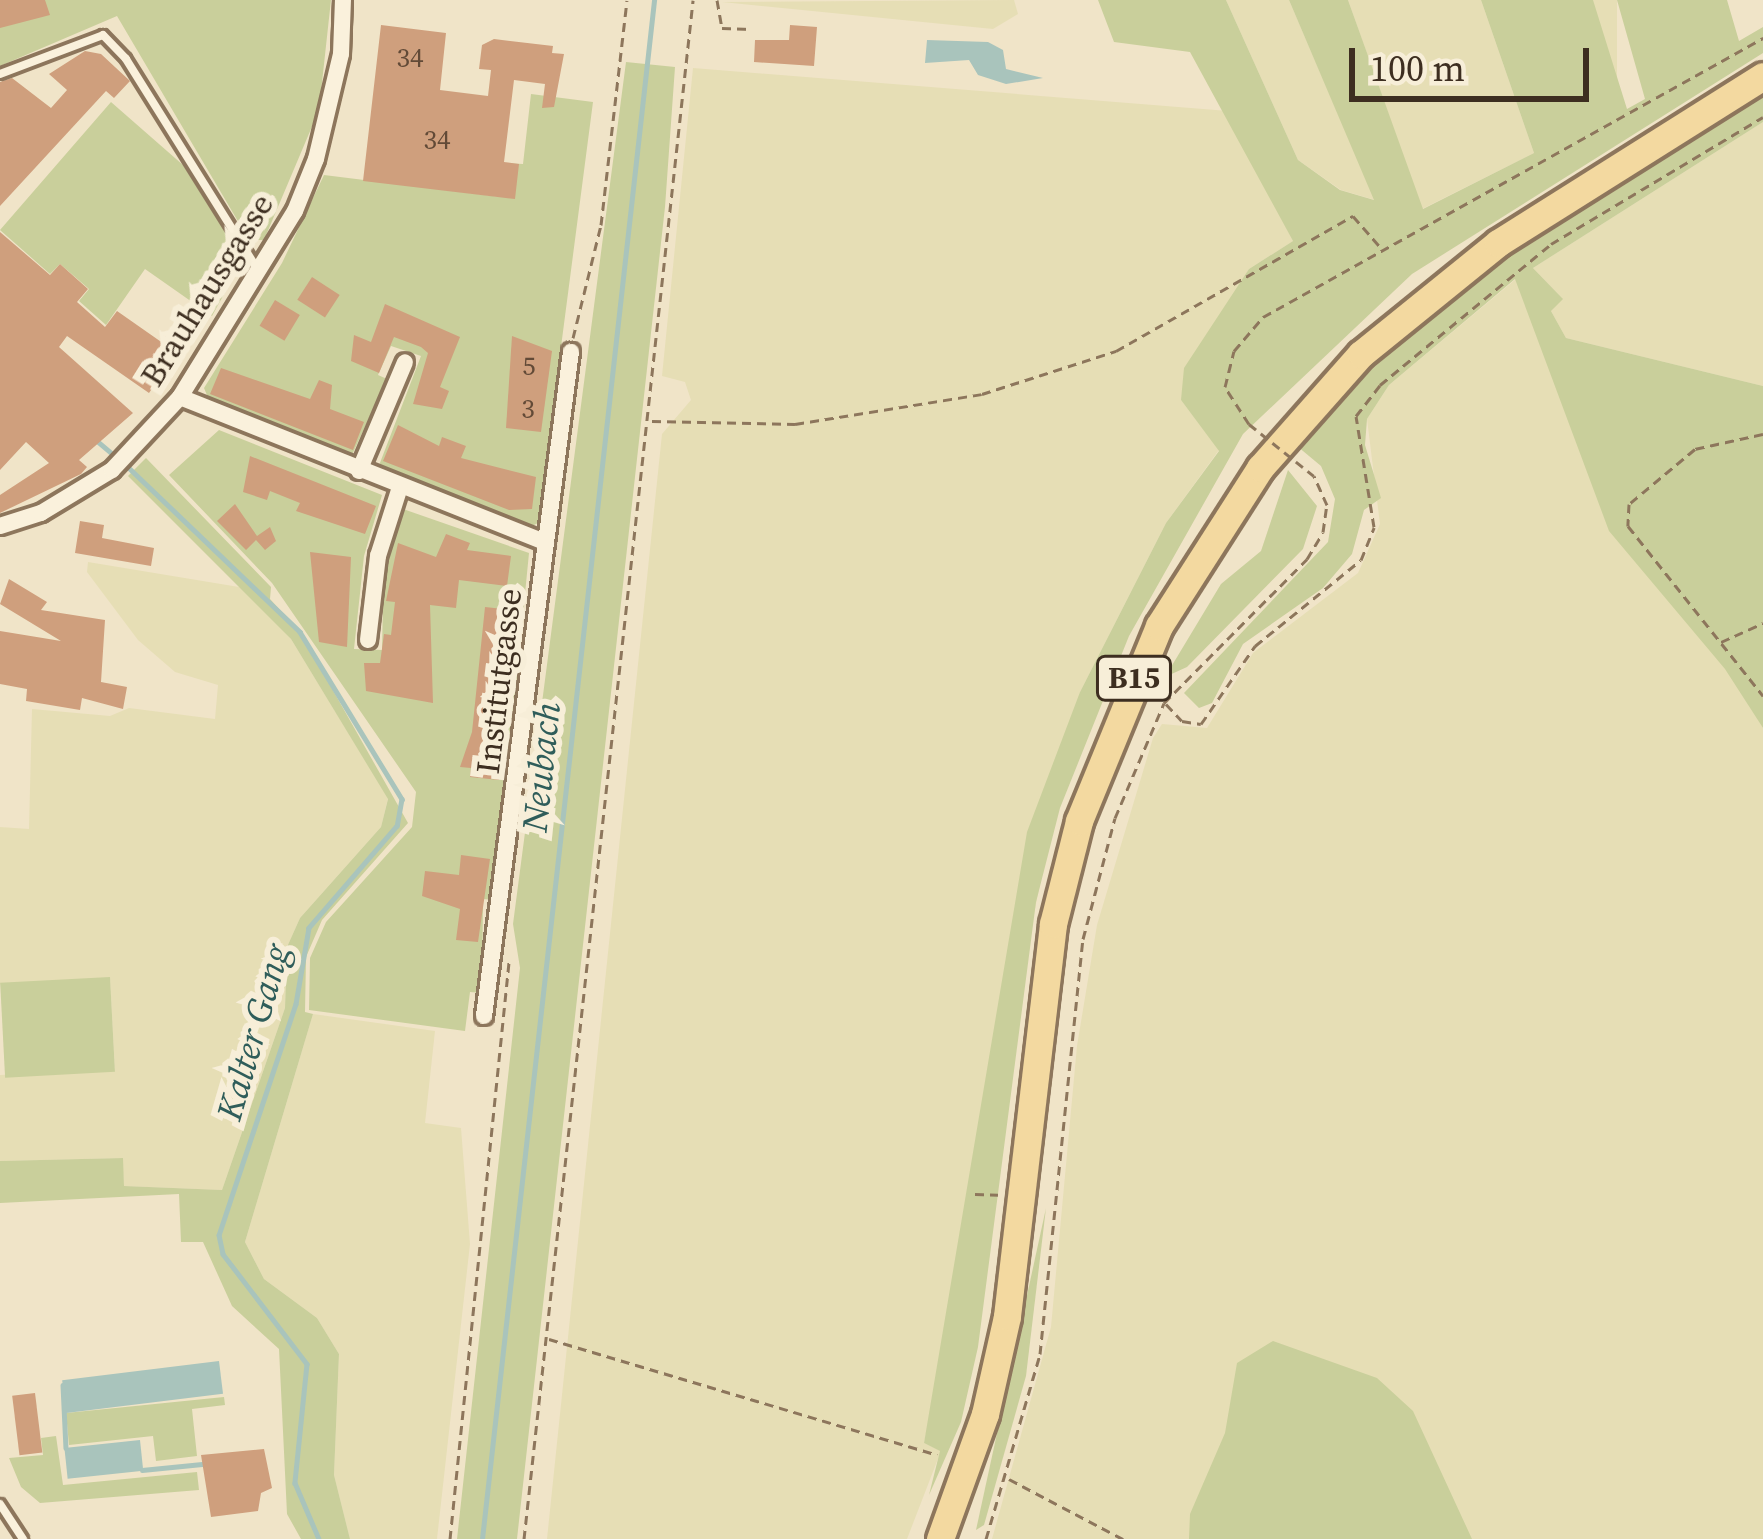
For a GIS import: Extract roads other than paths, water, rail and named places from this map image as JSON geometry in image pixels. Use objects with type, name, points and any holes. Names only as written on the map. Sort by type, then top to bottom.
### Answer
[{"type":"main road","name":"B15","points":[[940,1539],[985,1414],[1007,1316],[1050,948],[1069,862],[1118,713],[1180,588],[1260,468],[1361,355],[1498,243],[1763,76]]},
{"type":"street","name":"Brauhausgasse","points":[[0,526],[41,513],[112,470],[180,397],[258,271],[316,159],[341,54],[343,0]]},
{"type":"street","name":"Institutgasse","points":[[484,1016],[571,352]]},
{"type":"street","points":[[359,471],[405,362]]},
{"type":"street","points":[[180,397],[546,543]]},
{"type":"street","points":[[368,640],[378,556],[400,488]]},
{"type":"lane","points":[[0,74],[103,35],[126,59],[258,271]]},
{"type":"lane","points":[[0,1504],[22,1539]]},
{"type":"water","points":[[927,40],[988,42],[1003,50],[1006,69],[1043,78],[1006,84],[978,75],[969,60],[925,63]]},
{"type":"water","points":[[219,1361],[223,1394],[66,1413],[62,1380]]},
{"type":"water","points":[[140,1440],[143,1471],[68,1479],[64,1448]]},
{"type":"waterway","name":"Neubach","points":[[482,1539],[654,0]]},
{"type":"waterway","name":"Kalter Gang","points":[[96,440],[115,456]]},
{"type":"waterway","name":"Kalter Gang","points":[[124,463],[300,632],[402,799],[397,826],[309,928],[296,1004],[219,1235],[223,1254],[307,1364],[295,1483],[319,1539]]},
{"type":"waterway","points":[[63,1385],[66,1448]]},
{"type":"waterway","points":[[142,1470],[202,1464]]}]
